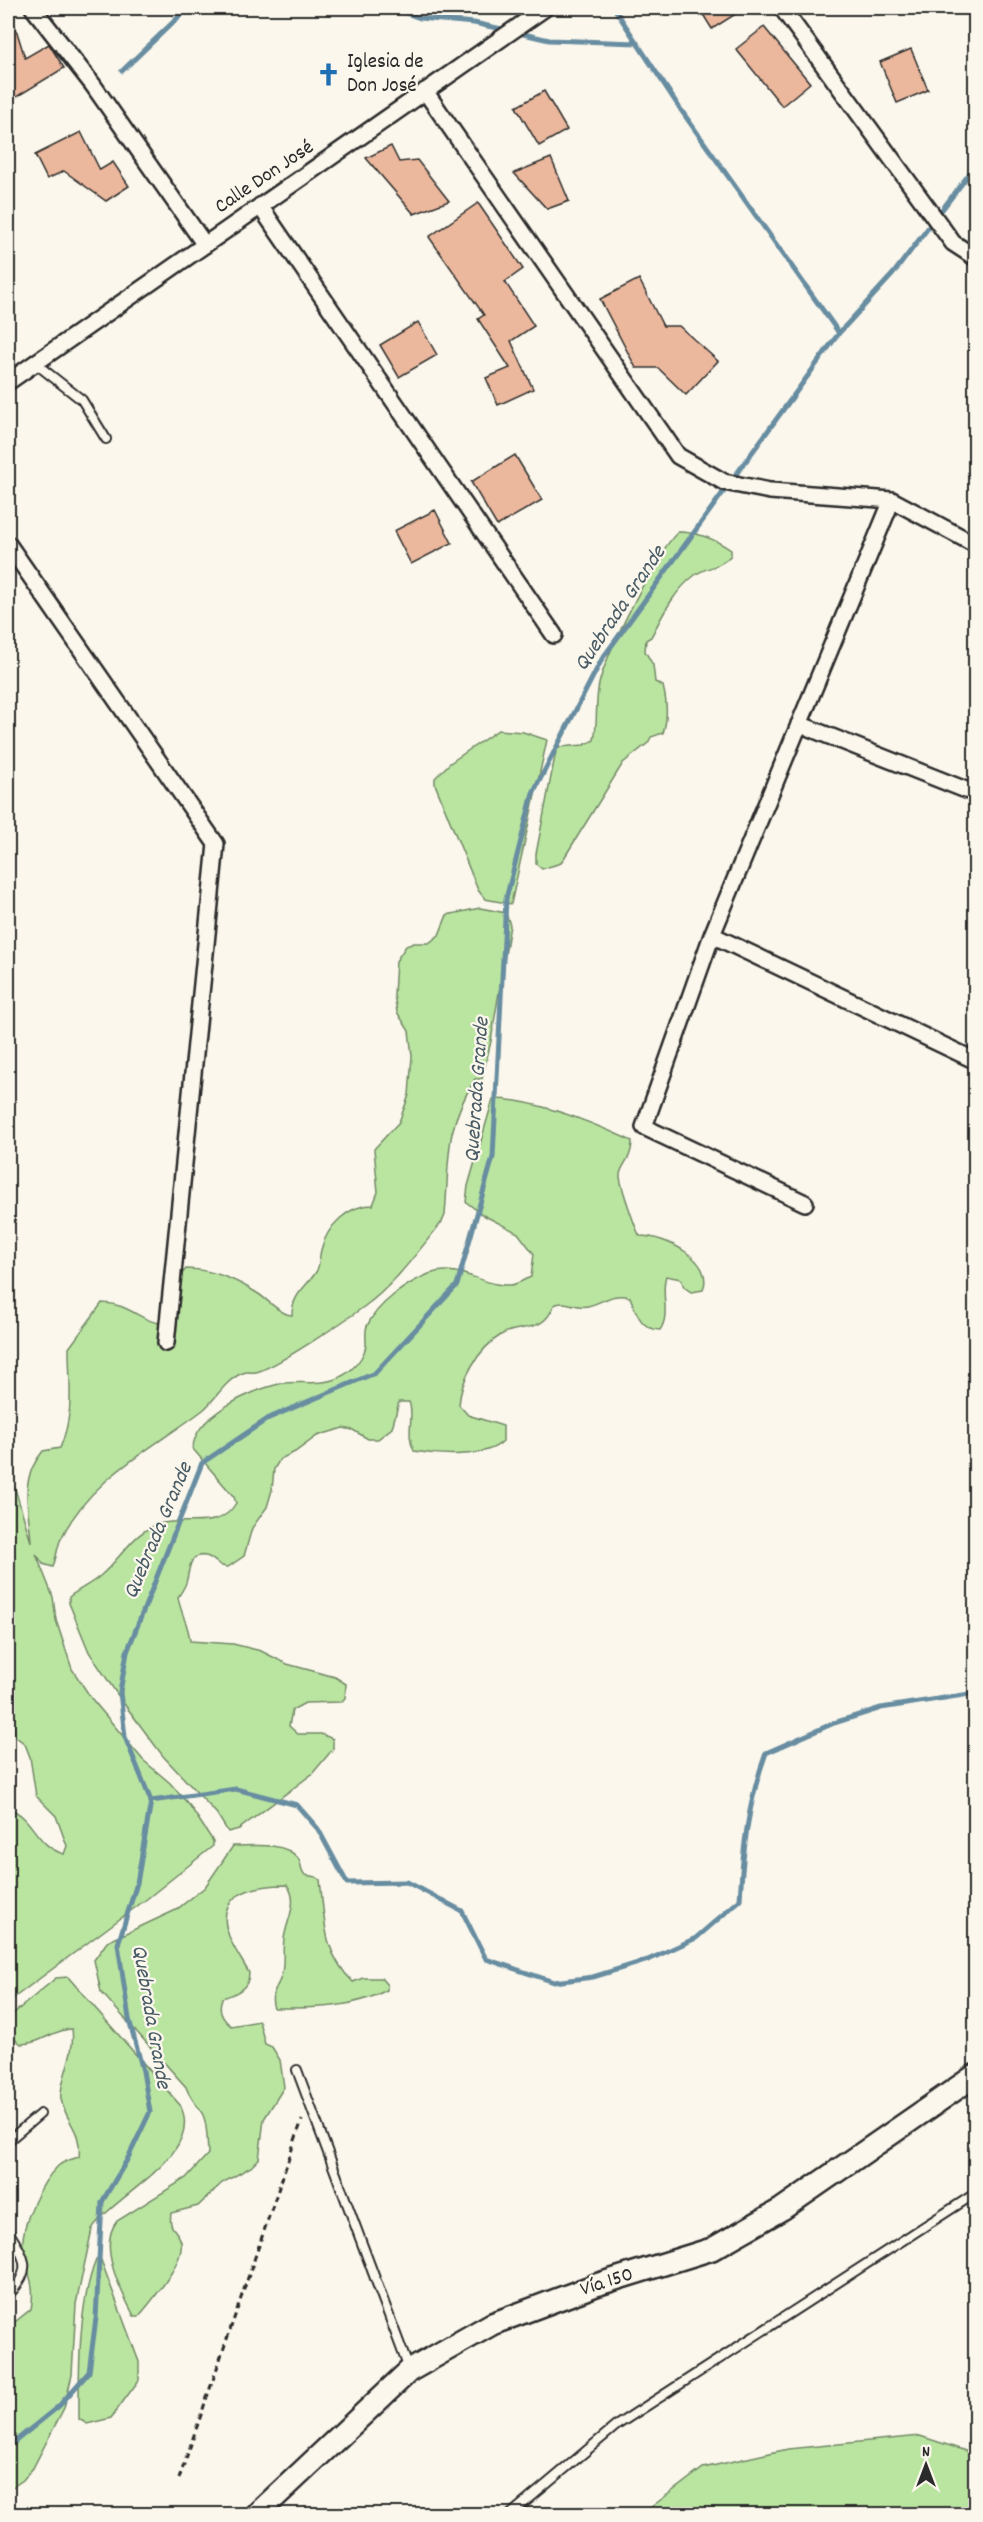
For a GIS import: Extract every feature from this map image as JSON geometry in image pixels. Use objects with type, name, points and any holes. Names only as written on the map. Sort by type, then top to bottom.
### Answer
[{"type":"main road","name":"Vía 150","points":[[257,2514],[409,2371],[492,2324],[596,2285],[712,2249],[783,2209],[975,2075]]},
{"type":"street","points":[[33,8],[93,85],[205,244]]},
{"type":"street","name":"Calle Don José","points":[[8,382],[544,8]]},
{"type":"street","points":[[782,8],[953,243],[975,258]]},
{"type":"street","points":[[425,91],[678,456],[724,483],[770,491],[892,500],[975,545]]},
{"type":"street","points":[[260,206],[554,635]]},
{"type":"street","points":[[805,1203],[644,1127],[712,934],[892,500]]},
{"type":"street","points":[[8,544],[216,844],[166,1343]]},
{"type":"street","points":[[799,724],[975,794]]},
{"type":"street","points":[[712,934],[975,1061]]},
{"type":"lane","points":[[35,363],[82,400],[106,439]]},
{"type":"lane","points":[[297,2070],[409,2371]]},
{"type":"lane","points":[[8,2140],[40,2114]]},
{"type":"lane","points":[[511,2514],[617,2425],[975,2193]]},
{"type":"lane","points":[[8,2231],[21,2253],[25,2271],[23,2280],[8,2295]]},
{"type":"path","points":[[179,2479],[308,2104]]},
{"type":"green space","points":[[678,532],[692,533],[712,539],[731,550],[731,555],[723,562],[695,575],[681,588],[651,637],[646,640],[645,651],[653,665],[655,682],[663,686],[666,716],[663,733],[651,737],[648,743],[623,763],[561,863],[542,869],[536,864],[536,854],[556,751],[559,747],[584,745],[594,740],[599,684],[611,650],[646,581]]},
{"type":"green space","points":[[498,730],[523,732],[547,740],[511,904],[485,899],[478,890],[435,784],[435,778],[450,763]]},
{"type":"green space","points":[[480,908],[506,913],[510,925],[491,1041],[482,1079],[475,1079],[453,1130],[448,1161],[445,1215],[442,1222],[397,1277],[365,1306],[279,1362],[256,1372],[245,1372],[237,1376],[226,1384],[203,1410],[143,1452],[104,1483],[72,1519],[60,1541],[53,1567],[43,1564],[36,1554],[53,1597],[56,1620],[72,1669],[91,1698],[143,1760],[170,1783],[190,1806],[213,1841],[213,1846],[148,1898],[8,2002],[8,1808],[24,1818],[40,1838],[54,1850],[64,1854],[67,1846],[56,1816],[36,1796],[30,1757],[25,1744],[15,1736],[12,1685],[8,1670],[8,1465],[31,1542],[27,1506],[30,1473],[43,1451],[60,1448],[68,1422],[69,1348],[102,1303],[121,1307],[152,1321],[168,1323],[180,1276],[186,1269],[196,1269],[232,1279],[257,1293],[283,1312],[292,1315],[297,1296],[317,1270],[324,1241],[333,1225],[355,1209],[373,1205],[378,1192],[374,1149],[399,1122],[409,1095],[412,1056],[409,1031],[397,1012],[394,995],[396,961],[406,946],[414,943],[429,943],[439,935],[447,915]]},
{"type":"green space","points":[[493,1099],[510,1100],[546,1108],[632,1141],[620,1180],[638,1233],[640,1236],[674,1245],[695,1260],[702,1269],[705,1279],[703,1290],[691,1292],[684,1287],[681,1279],[666,1276],[664,1283],[665,1317],[660,1330],[644,1324],[630,1297],[619,1296],[588,1306],[558,1303],[537,1325],[501,1335],[478,1356],[467,1375],[460,1395],[459,1405],[468,1415],[503,1426],[503,1441],[485,1451],[435,1454],[414,1451],[410,1438],[411,1407],[409,1402],[399,1402],[392,1428],[378,1439],[368,1439],[353,1430],[343,1428],[317,1436],[295,1452],[280,1459],[274,1469],[272,1490],[267,1507],[252,1528],[244,1556],[228,1567],[221,1566],[206,1556],[193,1559],[186,1584],[178,1597],[179,1603],[190,1641],[233,1644],[261,1651],[287,1664],[335,1677],[346,1684],[345,1698],[341,1702],[305,1703],[292,1710],[289,1726],[298,1734],[321,1734],[333,1739],[333,1749],[312,1774],[239,1829],[228,1832],[217,1814],[163,1756],[119,1697],[89,1652],[69,1603],[69,1597],[93,1582],[136,1538],[153,1526],[173,1522],[203,1522],[222,1517],[229,1512],[236,1503],[234,1497],[193,1449],[196,1437],[203,1426],[226,1406],[268,1387],[287,1383],[327,1381],[346,1373],[358,1363],[363,1354],[367,1326],[378,1309],[403,1288],[429,1274],[451,1271],[500,1285],[518,1283],[531,1277],[534,1254],[518,1233],[483,1215],[466,1202],[468,1186]]},
{"type":"green space","points":[[233,1846],[276,1847],[285,1849],[298,1858],[305,1875],[320,1880],[324,1922],[335,1959],[353,1982],[363,1978],[381,1978],[387,1985],[387,1990],[346,2004],[274,2008],[273,1995],[282,1972],[285,1932],[291,1912],[291,1891],[287,1885],[260,1887],[238,1896],[230,1903],[226,1913],[226,1925],[231,1941],[249,1973],[244,1987],[237,1993],[222,1998],[221,2014],[231,2026],[259,2021],[265,2044],[272,2047],[280,2060],[284,2087],[264,2119],[259,2159],[251,2167],[222,2183],[198,2206],[171,2213],[172,2227],[181,2242],[178,2260],[173,2271],[151,2301],[139,2316],[134,2316],[113,2268],[109,2243],[111,2231],[117,2221],[186,2178],[208,2154],[207,2129],[203,2115],[186,2087],[101,1992],[94,1960],[107,1942],[176,1910],[205,1887]]},
{"type":"green space","points":[[68,1977],[180,2105],[185,2123],[180,2141],[169,2157],[154,2173],[103,2216],[92,2229],[76,2304],[72,2375],[64,2408],[33,2468],[23,2480],[8,2490],[8,2337],[15,2322],[31,2309],[32,2300],[32,2285],[23,2250],[25,2229],[33,2205],[51,2173],[60,2164],[79,2157],[79,2148],[76,2133],[61,2099],[62,2085],[72,2048],[72,2029],[59,2031],[35,2042],[21,2044],[8,2033],[8,2018],[56,1978]]},
{"type":"green space","points":[[96,2260],[101,2260],[139,2362],[139,2380],[111,2418],[87,2424],[79,2419],[81,2338],[86,2297]]},
{"type":"green space","points":[[920,2436],[975,2454],[975,2514],[645,2514],[703,2468],[788,2449]]},
{"type":"building","points":[[699,8],[745,8],[712,29]]},
{"type":"building","points":[[11,13],[25,58],[49,44],[64,68],[8,102],[8,14]]},
{"type":"building","points":[[764,27],[810,83],[782,106],[736,49]]},
{"type":"building","points":[[911,49],[928,90],[897,103],[880,62]]},
{"type":"building","points":[[544,91],[567,130],[539,146],[516,107]]},
{"type":"building","points":[[81,132],[100,170],[113,162],[129,186],[106,201],[64,171],[47,179],[35,155]]},
{"type":"building","points":[[391,146],[399,162],[417,160],[449,201],[414,214],[366,158]]},
{"type":"building","points":[[551,158],[569,201],[547,209],[514,173]]},
{"type":"building","points":[[478,203],[523,269],[505,282],[534,326],[511,341],[533,389],[498,405],[486,378],[510,368],[478,319],[484,315],[429,237]]},
{"type":"building","points":[[639,279],[663,326],[679,326],[718,361],[686,395],[658,368],[636,368],[600,299]]},
{"type":"building","points":[[418,322],[437,355],[399,377],[380,345]]},
{"type":"building","points":[[515,455],[542,500],[497,526],[471,482]]},
{"type":"building","points":[[435,510],[452,543],[411,564],[394,531]]},
{"type":"waterway","points":[[122,71],[188,8]]},
{"type":"waterway","points":[[391,8],[420,18],[474,23],[506,30]]},
{"type":"waterway","points":[[614,8],[681,110],[839,333]]},
{"type":"waterway","points":[[515,32],[549,40],[637,43]]},
{"type":"waterway","name":"Quebrada Grande","points":[[8,2447],[59,2406],[89,2372],[96,2318],[102,2202],[127,2160],[150,2112],[143,2071],[129,2019],[118,1944],[137,1883],[151,1801],[125,1737],[120,1692],[127,1652],[202,1463],[269,1418],[375,1373],[457,1285],[493,1157],[506,899],[533,793],[602,659],[839,333],[893,274],[976,165]]},
{"type":"waterway","points":[[151,1801],[236,1789],[297,1805],[318,1829],[347,1883],[407,1882],[462,1911],[486,1959],[554,1982],[593,1977],[648,1960],[696,1938],[740,1900],[747,1826],[766,1753],[834,1723],[881,1708],[976,1693]]},
{"type":"place","name":"Iglesia de Don José","points":[[329,75]]}]
